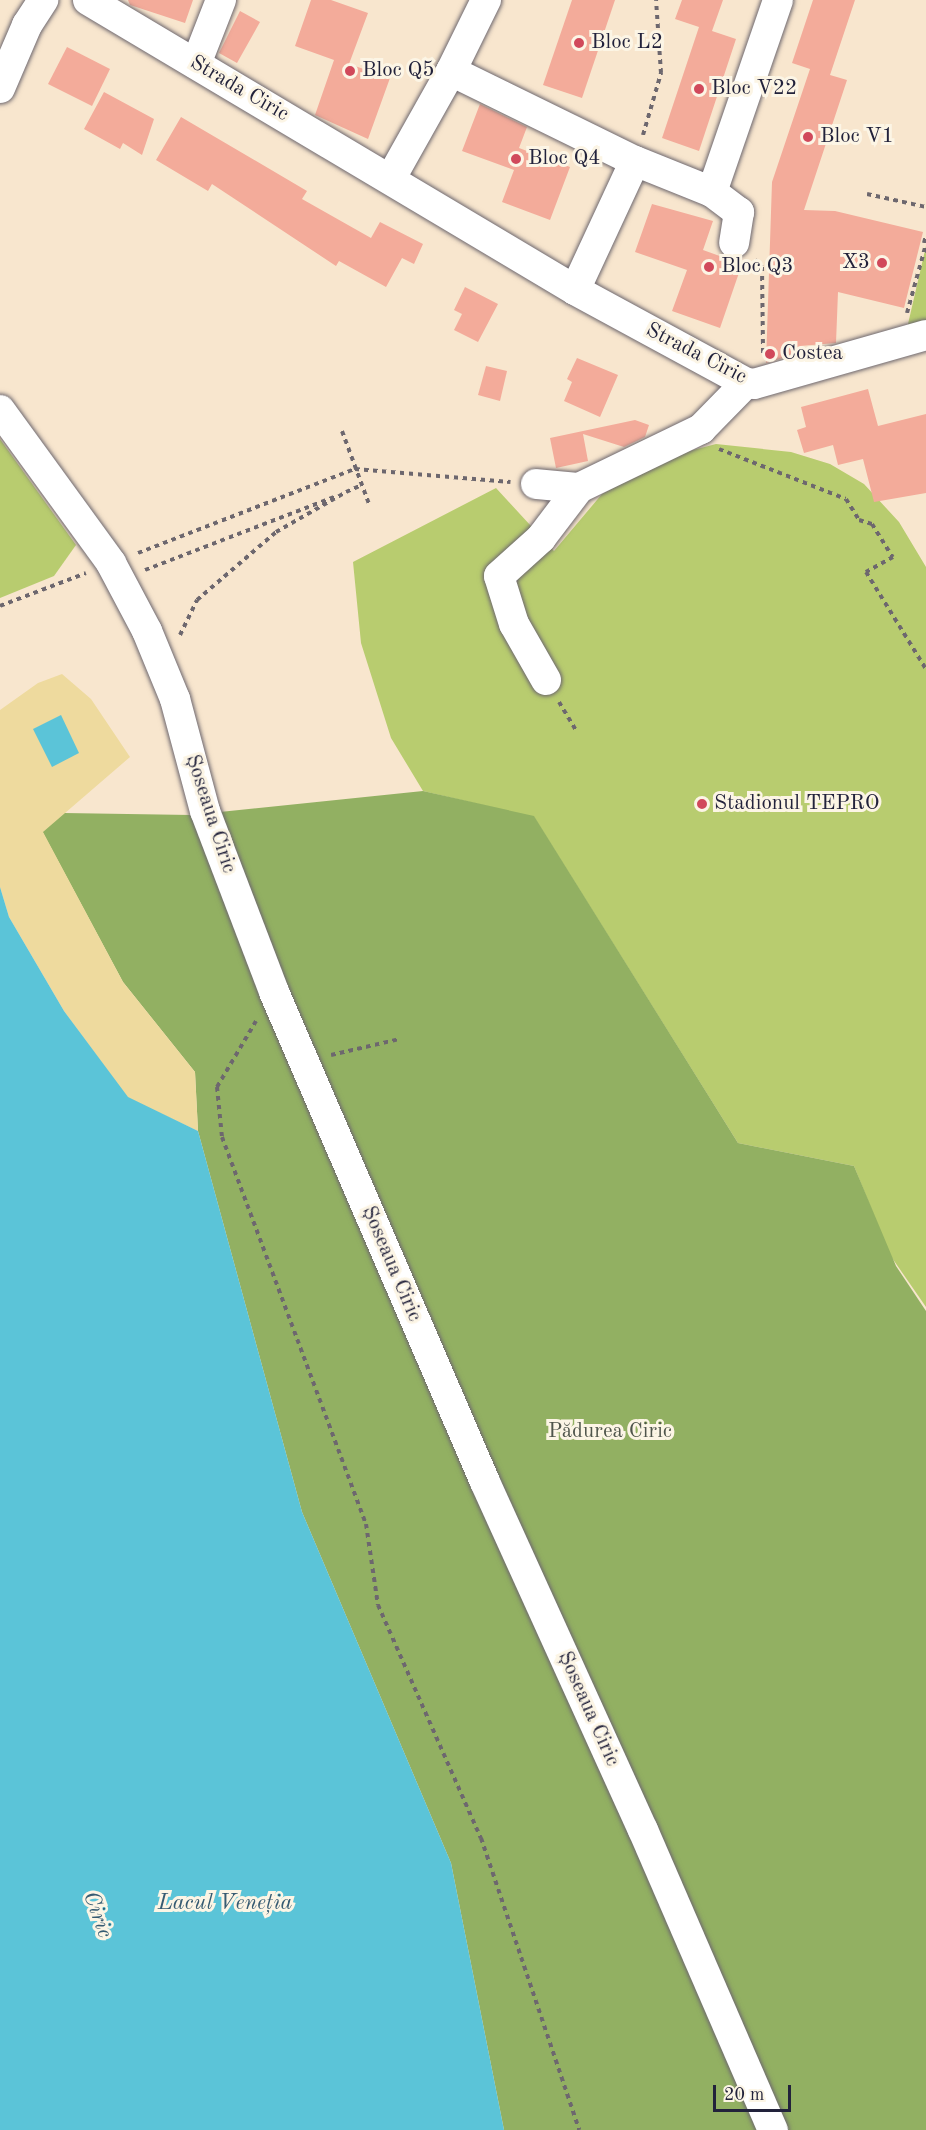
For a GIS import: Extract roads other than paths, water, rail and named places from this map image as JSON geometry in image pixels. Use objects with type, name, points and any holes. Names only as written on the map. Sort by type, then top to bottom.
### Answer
[{"type":"street","points":[[0,88],[27,25],[44,0]]},
{"type":"street","name":"Strada Ciric","points":[[88,0],[391,178],[575,290],[754,383],[913,339]]},
{"type":"street","points":[[196,64],[221,0]]},
{"type":"street","points":[[391,178],[451,71],[486,0]]},
{"type":"street","points":[[712,192],[778,0]]},
{"type":"street","points":[[451,71],[634,161],[712,192],[739,212],[734,243]]},
{"type":"street","points":[[575,290],[634,161]]},
{"type":"street","points":[[546,680],[514,624],[499,576],[542,538],[579,488],[701,429],[754,383]]},
{"type":"street","name":"Șoseaua Ciric","points":[[0,410],[120,580],[165,675],[175,699],[205,811],[274,992],[485,1482],[643,1830],[773,2130]]},
{"type":"street","points":[[536,484],[579,488]]},
{"type":"water","points":[[61,715],[79,753],[52,767],[33,729]]},
{"type":"water","name":"Lacul Veneția","points":[[0,887],[9,917],[64,1011],[128,1097],[198,1131],[302,1512],[451,1863],[504,2130],[0,2130]]},
{"type":"place","name":"Bloc L2","points":[[579,43]]},
{"type":"place","name":"Bloc Q5","points":[[350,71]]},
{"type":"place","name":"Bloc V22","points":[[699,89]]},
{"type":"place","name":"Bloc V1","points":[[808,137]]},
{"type":"place","name":"Bloc Q4","points":[[516,159]]},
{"type":"place","name":"X3","points":[[882,263]]},
{"type":"place","name":"Bloc Q3","points":[[709,267]]},
{"type":"place","name":"Costea","points":[[770,354]]},
{"type":"place","name":"Stadionul TEPRO","points":[[702,804]]},
{"type":"park label","name":"Pădurea Ciric","points":[[610,1432]]},
{"type":"water label","name":"Ciric","points":[[97,1915]]}]
